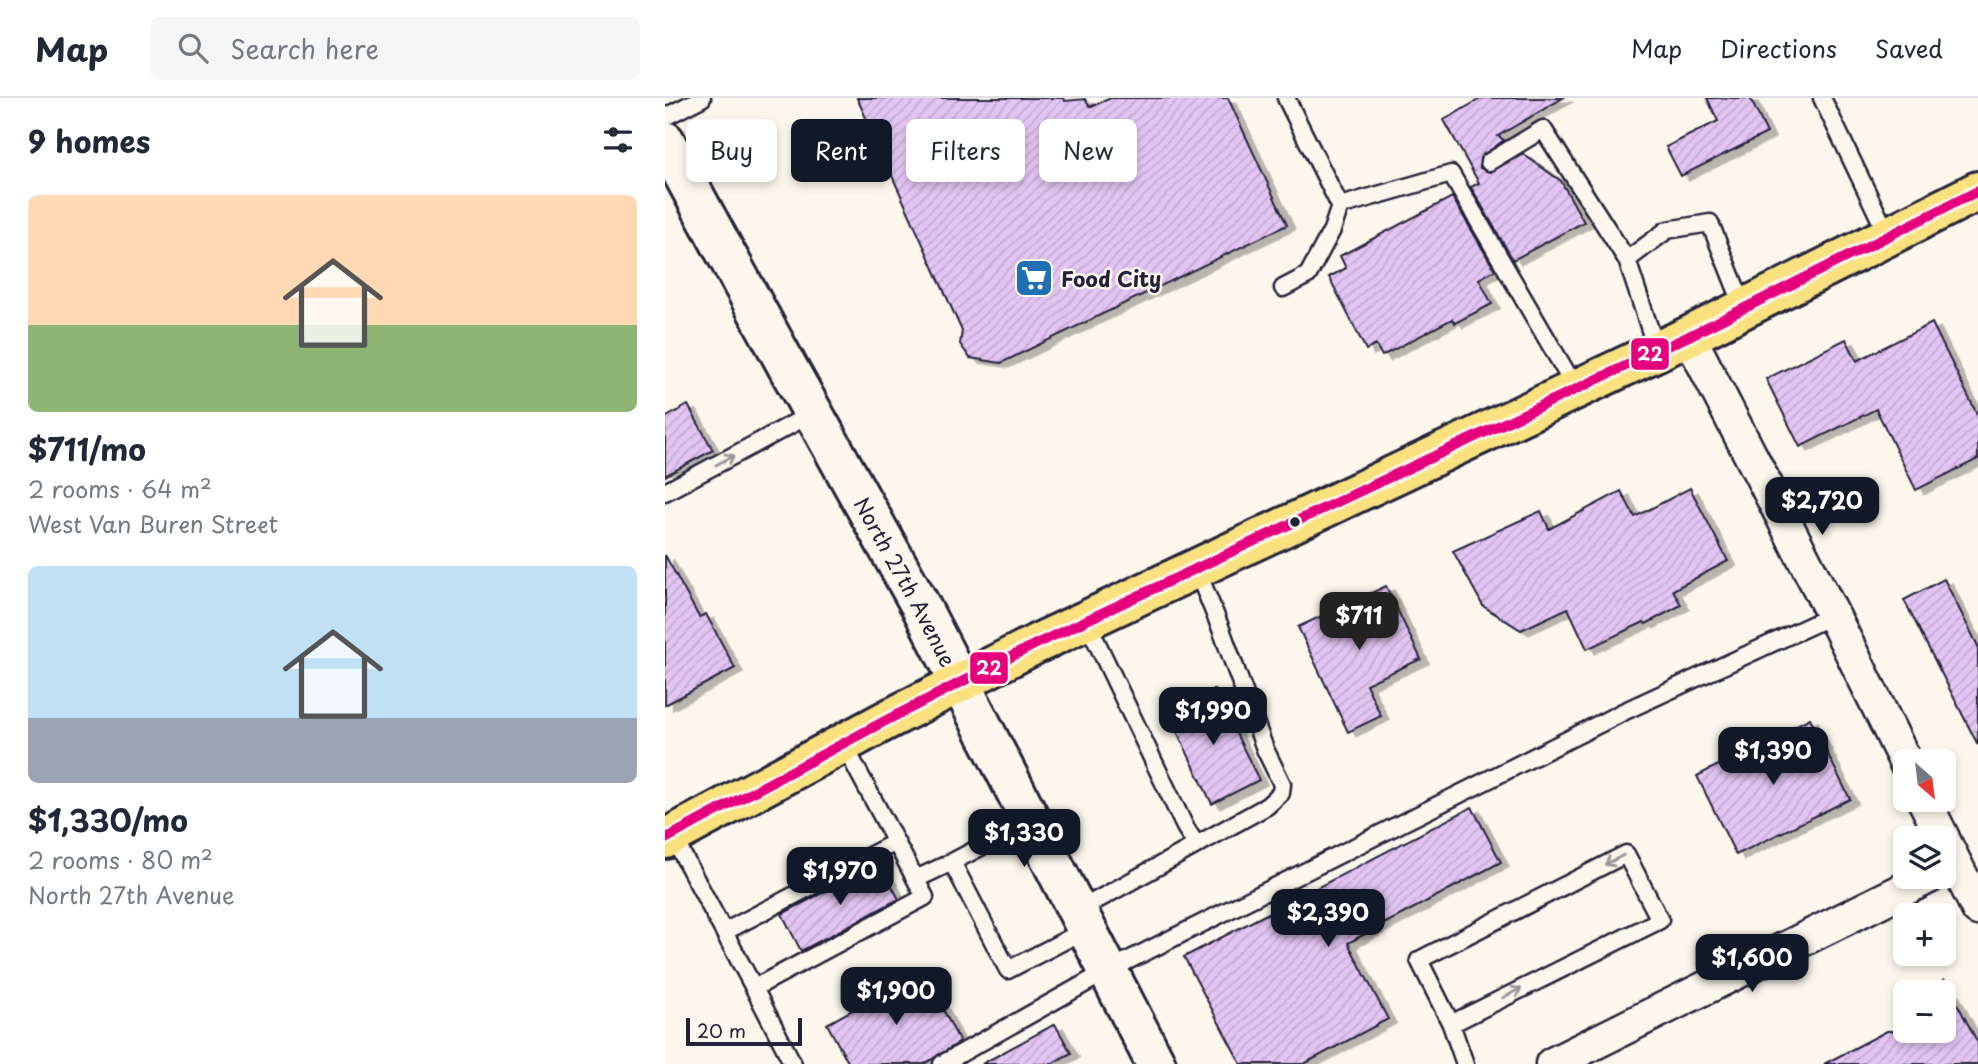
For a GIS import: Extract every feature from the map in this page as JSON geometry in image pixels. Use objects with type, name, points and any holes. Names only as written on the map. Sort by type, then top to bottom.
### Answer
[{"type":"main road","name":"North 27th Avenue","points":[[665,141],[920,605],[1156,1064]]},
{"type":"main road","points":[[668,837],[960,682],[1673,343],[1978,191]]},
{"type":"street","points":[[1673,343],[1833,615],[1899,749]]},
{"type":"street","points":[[1956,870],[1978,909]]},
{"type":"street","points":[[1552,1064],[1893,886]]},
{"type":"lane","points":[[665,117],[702,98]]},
{"type":"lane","points":[[1283,288],[1308,275],[1332,230],[1340,206],[1286,98]]},
{"type":"lane","points":[[1822,98],[1888,236]]},
{"type":"lane","points":[[1489,162],[1543,129],[1627,260],[1673,343]]},
{"type":"lane","points":[[1340,206],[1451,174],[1576,389]]},
{"type":"lane","points":[[1627,260],[1667,230],[1710,223],[1744,308]]},
{"type":"lane","points":[[665,492],[813,413]]},
{"type":"lane","points":[[952,862],[1008,971],[1196,844],[1267,806],[1281,793],[1282,784],[1265,749],[1196,568]]},
{"type":"lane","points":[[942,1064],[1109,971],[1625,711],[1833,615]]},
{"type":"lane","points":[[1086,620],[1185,827],[1196,844]]},
{"type":"lane","points":[[754,988],[925,897],[843,743]]},
{"type":"lane","points":[[916,879],[1032,820]]},
{"type":"lane","points":[[668,837],[724,933],[793,1064]]},
{"type":"lane","points":[[724,933],[896,842]]},
{"type":"lane","points":[[1451,1024],[1660,920],[1626,854],[1419,960],[1451,1024],[1465,1064]]},
{"type":"building","points":[[857,98],[1064,98],[1065,101],[1085,99],[1090,107],[1111,98],[1228,98],[1287,225],[1001,363],[970,358],[960,344],[962,331],[892,176],[892,119],[866,119]]},
{"type":"building","points":[[1482,98],[1563,98],[1498,136],[1504,140],[1480,158],[1480,168],[1490,172],[1523,154],[1561,181],[1584,222],[1513,260],[1471,187],[1479,183],[1444,120]]},
{"type":"building","points":[[1707,98],[1750,98],[1767,133],[1681,176],[1666,147],[1718,121]]},
{"type":"building","points":[[1452,197],[1495,270],[1479,279],[1492,304],[1455,323],[1452,319],[1382,356],[1376,345],[1366,350],[1329,277],[1346,268],[1340,256]]},
{"type":"building","points":[[1932,323],[1978,416],[1978,459],[1916,490],[1876,409],[1800,447],[1766,379],[1846,339],[1857,361]]},
{"type":"building","points":[[688,405],[713,450],[665,476],[665,418]]},
{"type":"building","points":[[1690,488],[1728,561],[1673,590],[1681,605],[1646,624],[1644,622],[1587,649],[1568,608],[1521,630],[1483,606],[1453,551],[1541,511],[1549,529],[1621,491],[1635,517]]},
{"type":"building","points":[[665,555],[699,617],[706,614],[735,668],[665,705]]},
{"type":"building","points":[[1944,579],[1978,646],[1978,745],[1904,600]]},
{"type":"building","points":[[1386,586],[1421,659],[1366,684],[1381,716],[1348,732],[1298,627]]},
{"type":"building","points":[[1214,689],[1259,780],[1212,804],[1168,713]]},
{"type":"building","points":[[1810,718],[1850,799],[1736,855],[1697,776]]},
{"type":"building","points":[[1472,807],[1501,862],[1348,943],[1388,1019],[1304,1064],[1241,1064],[1184,957]]},
{"type":"building","points":[[879,863],[899,899],[801,951],[782,914]]},
{"type":"building","points":[[923,971],[960,1042],[924,1064],[849,1064],[827,1024]]},
{"type":"building","points":[[1956,1002],[1978,1043],[1978,1064],[1824,1064],[1887,1031],[1893,1031],[1893,1043],[1956,1043]]},
{"type":"building","points":[[1055,1024],[1071,1053],[1051,1064],[982,1064]]},
{"type":"transit line","name":"22","points":[[665,839],[1036,644],[1689,336],[1978,191]]},
{"type":"place","name":"Food City","points":[[1034,278]]}]
